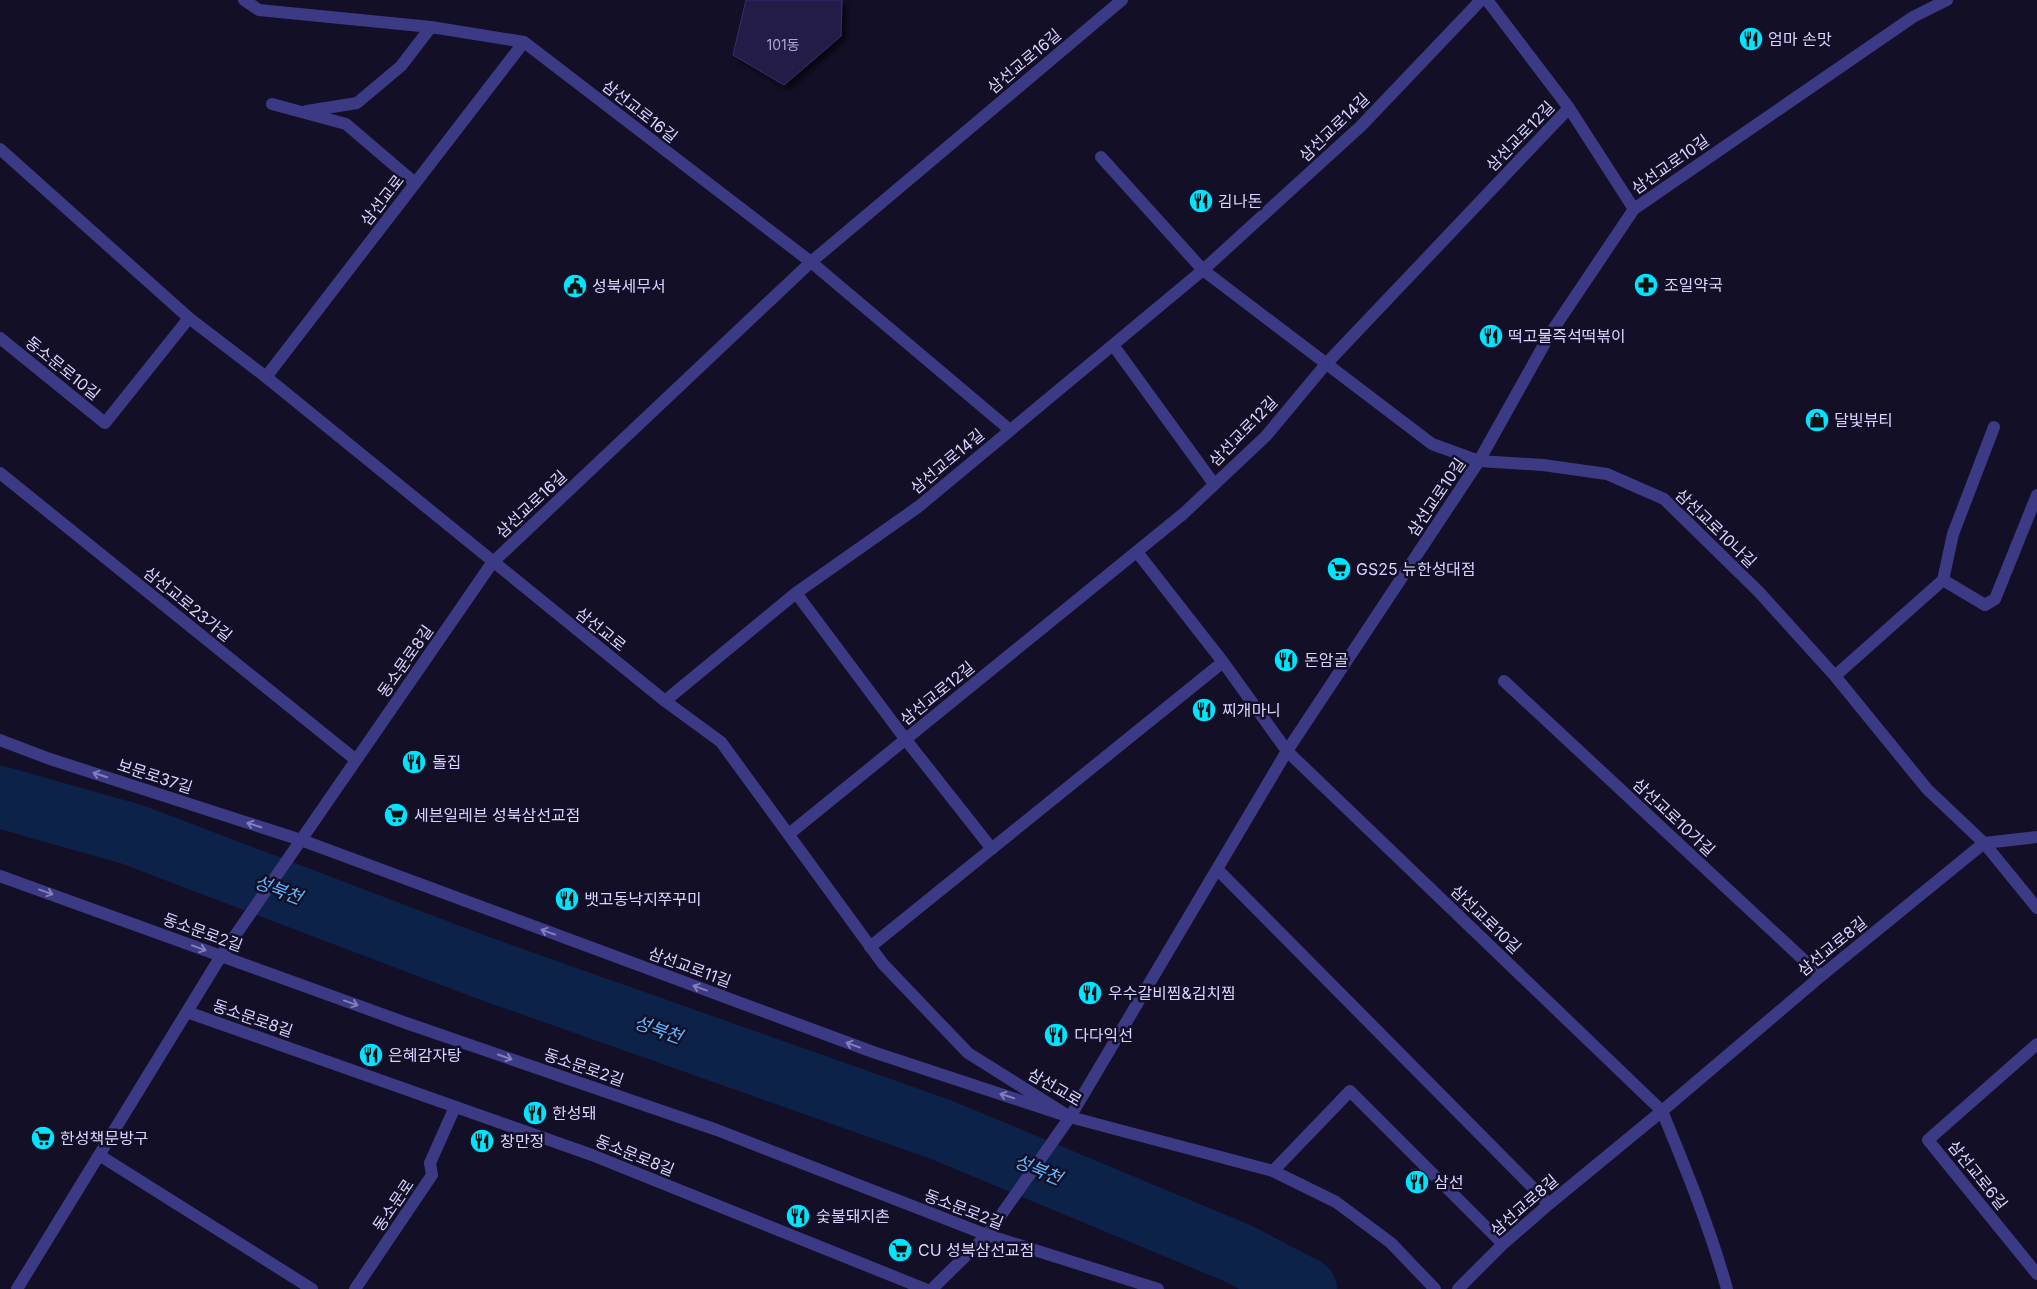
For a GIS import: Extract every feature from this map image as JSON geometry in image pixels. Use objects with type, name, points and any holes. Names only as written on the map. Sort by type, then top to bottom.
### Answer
[{"type":"street","name":"삼선교로16길","points":[[244,0],[259,10],[431,27],[524,42],[811,262],[1010,430]]},
{"type":"street","name":"삼선교로16길","points":[[492,563],[811,262],[1122,0]]},
{"type":"street","name":"삼선교로14길","points":[[665,700],[796,593],[918,507],[1203,270],[1360,126],[1481,0]]},
{"type":"street","points":[[1487,0],[1569,108],[1634,209]]},
{"type":"street","name":"삼선교로10길","points":[[932,1289],[987,1235],[1070,1117],[1287,751],[1479,461],[1550,334],[1634,209],[1912,17],[1947,0]]},
{"type":"street","points":[[302,112],[357,103],[400,66],[431,27]]},
{"type":"street","name":"삼선교로","points":[[266,377],[524,42]]},
{"type":"street","points":[[272,104],[346,124],[415,183]]},
{"type":"street","name":"삼선교로12길","points":[[789,834],[1183,514],[1266,436],[1326,364],[1569,108]]},
{"type":"street","name":"삼선교로","points":[[0,149],[189,318],[266,377],[492,563],[665,700],[722,742],[883,964],[968,1053],[1070,1117],[1273,1171],[1336,1202],[1391,1243],[1435,1289]]},
{"type":"street","points":[[1101,157],[1203,270],[1326,364]]},
{"type":"street","name":"동소문로10길","points":[[0,338],[105,423],[189,318]]},
{"type":"street","points":[[1113,345],[1214,484]]},
{"type":"street","name":"삼선교로10길","points":[[1326,364],[1432,444],[1479,461]]},
{"type":"street","points":[[1835,676],[1943,580],[1952,534],[1994,427]]},
{"type":"street","name":"삼선교로10나길","points":[[1479,461],[1543,464],[1607,474],[1664,498],[1759,592],[1835,676],[1928,789],[1984,844]]},
{"type":"street","name":"삼선교로23가길","points":[[0,473],[356,760]]},
{"type":"street","points":[[1943,580],[1985,605],[1995,599],[2037,495]]},
{"type":"street","name":"삼선교로10길","points":[[1137,552],[1223,662],[1287,751],[1662,1111]]},
{"type":"street","name":"동소문로8길","points":[[17,1289],[223,952],[492,563]]},
{"type":"street","points":[[796,593],[906,740]]},
{"type":"street","points":[[870,947],[1223,662]]},
{"type":"street","name":"삼선교로10가길","points":[[1504,681],[1821,976]]},
{"type":"street","name":"보문로37길","points":[[2,740],[50,759],[301,840]]},
{"type":"street","name":"삼선교로12길","points":[[906,740],[992,848]]},
{"type":"street","points":[[1984,844],[2037,837]]},
{"type":"street","name":"삼선교로11길","points":[[301,840],[873,1052],[1070,1117]]},
{"type":"street","points":[[1984,844],[2037,908]]},
{"type":"street","name":"삼선교로8길","points":[[1458,1289],[1503,1244],[1549,1204],[1821,976],[1984,844]]},
{"type":"street","points":[[1217,869],[1549,1204]]},
{"type":"street","name":"동소문로2길","points":[[2,880],[223,952],[409,1024],[717,1130],[987,1235],[1158,1289]]},
{"type":"street","name":"동소문로8길","points":[[187,1012],[592,1155],[925,1289]]},
{"type":"street","name":"삼선교로6길","points":[[2037,1044],[1928,1140],[2037,1274]]},
{"type":"street","points":[[1273,1171],[1350,1091],[1503,1244]]},
{"type":"street","name":"동소문로","points":[[356,1289],[432,1176],[430,1162],[455,1107]]},
{"type":"street","points":[[1662,1111],[1704,1218],[1727,1289]]},
{"type":"street","points":[[99,1155],[312,1289]]},
{"type":"building","points":[[746,0],[842,0],[841,36],[784,85],[733,55]]},
{"type":"waterway","name":"성북천","points":[[0,797],[131,834],[481,967],[942,1130],[1237,1253],[1306,1289]]},
{"type":"place","name":"엄마 손맛","points":[[1751,39]]},
{"type":"place","name":"김나돈","points":[[1201,201]]},
{"type":"place","name":"조일약국","points":[[1646,285]]},
{"type":"place","name":"성북세무서","points":[[575,286]]},
{"type":"place","name":"떡고물즉석떡볶이","points":[[1491,336]]},
{"type":"place","name":"달빛뷰티","points":[[1817,420]]},
{"type":"place","name":"GS25 뉴한성대점","points":[[1339,569]]},
{"type":"place","name":"돈암골","points":[[1286,660]]},
{"type":"place","name":"찌개마니","points":[[1204,710]]},
{"type":"place","name":"돌집","points":[[414,762]]},
{"type":"place","name":"세븐일레븐 성북삼선교점","points":[[396,815]]},
{"type":"place","name":"뱃고동낙지쭈꾸미","points":[[567,899]]},
{"type":"place","name":"우수갈비찜&김치찜","points":[[1090,993]]},
{"type":"place","name":"다다익선","points":[[1056,1035]]},
{"type":"place","name":"은혜감자탕","points":[[371,1055]]},
{"type":"place","name":"한성돼","points":[[535,1113]]},
{"type":"place","name":"한성책문방구","points":[[43,1138]]},
{"type":"place","name":"창만정","points":[[482,1141]]},
{"type":"place","name":"삼선","points":[[1417,1182]]},
{"type":"place","name":"숯불돼지촌","points":[[798,1216]]},
{"type":"place","name":"CU 성북삼선교점","points":[[900,1250]]}]
